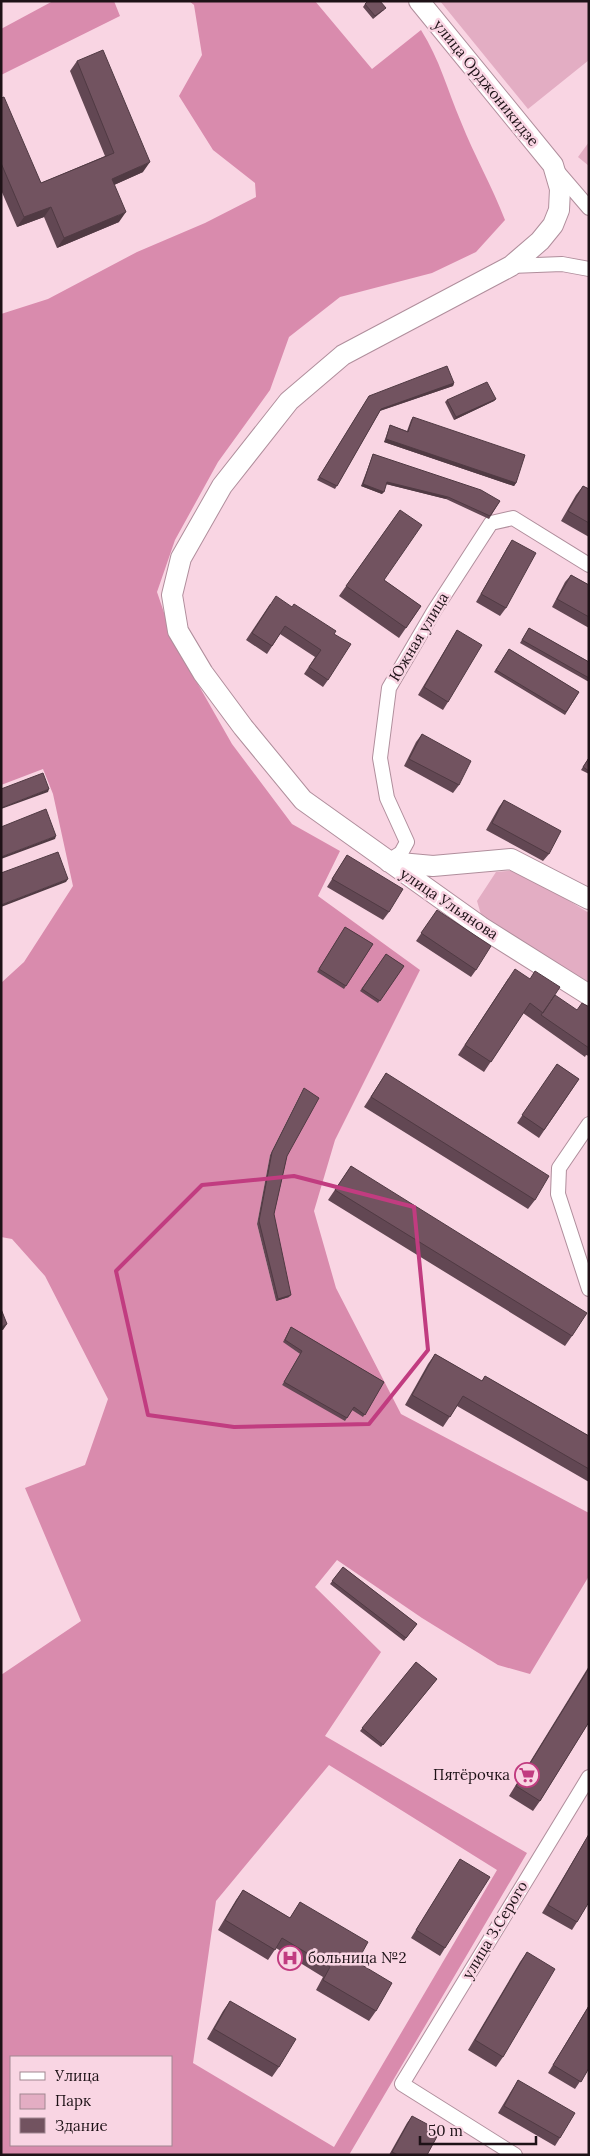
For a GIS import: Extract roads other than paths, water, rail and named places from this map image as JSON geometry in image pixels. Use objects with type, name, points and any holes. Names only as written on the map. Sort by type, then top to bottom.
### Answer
[{"type":"street","name":"улица Орджоникидзе","points":[[419,1],[553,165]]},
{"type":"street","points":[[553,165],[589,208]]},
{"type":"street","points":[[388,862],[303,800],[243,727],[203,672],[178,631],[172,595],[181,558],[222,486],[289,400],[342,355],[511,266],[540,241],[553,225],[559,210],[560,189],[553,165]]},
{"type":"street","points":[[511,266],[562,264],[589,269]]},
{"type":"street","name":"Южная улица","points":[[388,862],[401,853],[407,842],[387,798],[380,758],[389,688],[434,611],[491,523],[513,518],[589,565]]},
{"type":"street","name":"улица Ульянова","points":[[388,862],[433,866],[512,859],[589,899]]},
{"type":"street","name":"улица Ульянова","points":[[388,862],[481,927],[589,995]]},
{"type":"street","points":[[589,1124],[560,1168],[558,1194],[589,1290]]},
{"type":"street","name":"улица З.Серого","points":[[515,2155],[402,2084],[589,1777]]},
{"type":"place","name":"Пятёрочка","points":[[527,1775]]},
{"type":"place","name":"больница №2","points":[[290,1958]]}]
